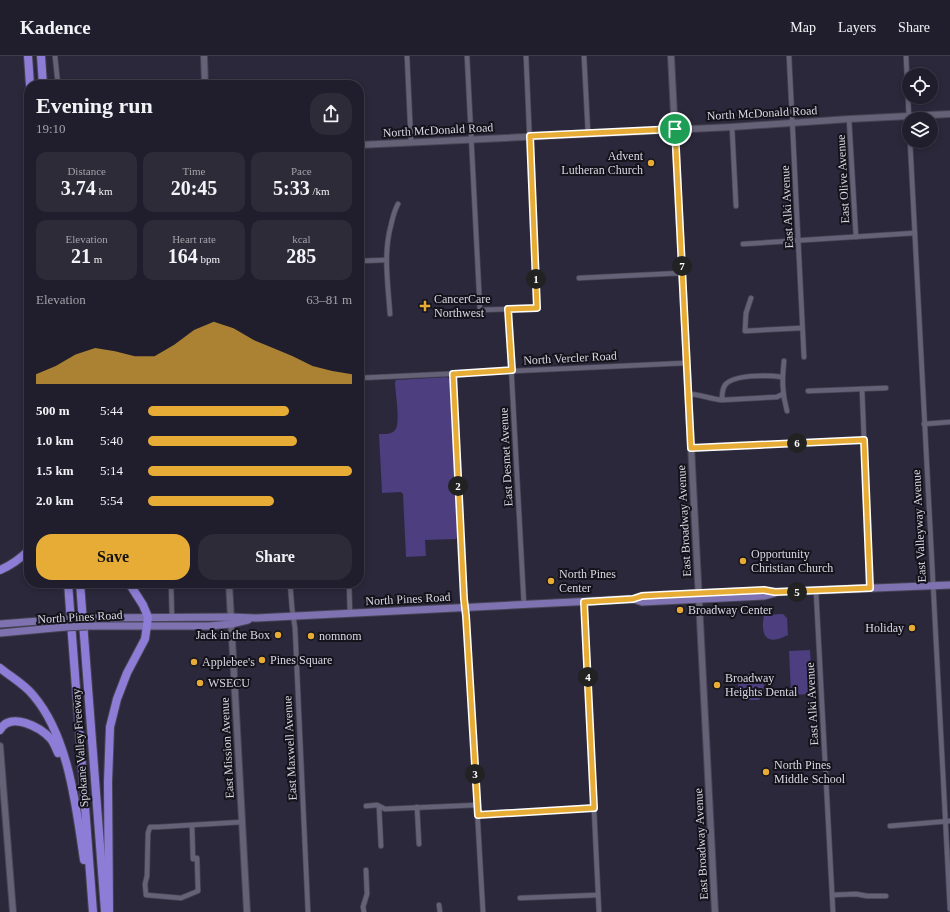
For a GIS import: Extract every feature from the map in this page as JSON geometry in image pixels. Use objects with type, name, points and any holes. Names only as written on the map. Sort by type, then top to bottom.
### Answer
[{"type":"highway","points":[[28,56],[30,80]]},
{"type":"highway","points":[[41,56],[43,80]]},
{"type":"highway","points":[[2,569],[24,555]]},
{"type":"highway","name":"Spokane Valley Freeway","points":[[68,588],[92,912]]},
{"type":"highway","name":"Spokane Valley Freeway","points":[[80,588],[105,912]]},
{"type":"highway","points":[[110,912],[108,782],[110,727],[127,673],[145,639],[148,621],[143,605],[132,588]]},
{"type":"highway","points":[[0,668],[24,686],[42,705],[51,721],[61,746],[74,791],[92,912]]},
{"type":"highway","points":[[0,730],[2,725],[13,721],[27,723],[44,734],[55,745],[74,791]]},
{"type":"main road","name":"North Pines Road","points":[[0,624],[88,618],[209,626],[231,621],[256,618],[633,599],[642,602],[699,596],[764,596],[775,592],[950,585]]},
{"type":"main road","name":"North Pines Road","points":[[0,633],[172,618],[231,621]]},
{"type":"main road","points":[[0,619],[14,623]]},
{"type":"street","points":[[56,56],[58,80]]},
{"type":"street","points":[[204,56],[205,80]]},
{"type":"street","points":[[408,56],[411,142]]},
{"type":"street","points":[[467,56],[470,139],[480,310],[537,308],[526,56]]},
{"type":"street","points":[[584,56],[588,133]]},
{"type":"street","name":"East Broadway Avenue","points":[[671,56],[715,912]]},
{"type":"street","name":"East Alki Avenue","points":[[789,56],[804,357]]},
{"type":"street","points":[[906,56],[909,112]]},
{"type":"street","name":"North McDonald Road","points":[[938,115],[950,114]]},
{"type":"street","name":"North McDonald Road","points":[[364,145],[902,117]]},
{"type":"street","name":"East Olive Avenue","points":[[849,119],[856,237]]},
{"type":"street","points":[[732,127],[736,206]]},
{"type":"street","name":"East Valleyway Avenue","points":[[910,148],[933,586],[948,822],[950,909]]},
{"type":"street","points":[[390,314],[386,260],[388,234],[398,204]]},
{"type":"street","points":[[743,244],[915,233]]},
{"type":"street","points":[[364,261],[386,260]]},
{"type":"street","points":[[579,278],[682,273]]},
{"type":"street","points":[[751,298],[746,313],[745,331],[802,328]]},
{"type":"street","name":"East Desmet Avenue","points":[[508,309],[524,605]]},
{"type":"street","points":[[784,361],[782,377],[783,394],[787,411]]},
{"type":"street","name":"North Vercler Road","points":[[364,378],[686,362]]},
{"type":"street","points":[[453,374],[483,912]]},
{"type":"street","points":[[722,400],[724,386],[730,380],[738,377],[782,377]]},
{"type":"street","points":[[808,391],[886,388]]},
{"type":"street","points":[[862,389],[870,588]]},
{"type":"street","points":[[688,394],[698,394],[713,399],[722,400],[776,397],[783,394]]},
{"type":"street","points":[[924,424],[950,422]]},
{"type":"street","points":[[691,448],[864,440]]},
{"type":"street","points":[[171,588],[172,618]]},
{"type":"street","name":"East Mission Avenue","points":[[229,588],[246,912]]},
{"type":"street","name":"East Maxwell Avenue","points":[[290,588],[295,628],[308,912]]},
{"type":"street","points":[[349,588],[350,613]]},
{"type":"street","name":"East Alki Avenue","points":[[816,591],[833,912]]},
{"type":"street","points":[[584,602],[599,912]]},
{"type":"street","points":[[0,746],[13,912]]},
{"type":"street","points":[[366,806],[379,806],[385,809],[477,804]]},
{"type":"street","points":[[379,806],[381,846]]},
{"type":"street","points":[[417,807],[419,844]]},
{"type":"street","points":[[478,815],[594,808]]},
{"type":"street","points":[[192,824],[193,859],[197,858],[198,891],[182,898],[146,895],[145,884],[147,876],[148,833],[150,827],[192,824],[242,822]]},
{"type":"street","points":[[890,826],[948,822]]},
{"type":"street","points":[[364,912],[363,907],[367,894],[366,870]]},
{"type":"street","points":[[832,895],[856,894],[886,896]]},
{"type":"street","points":[[520,898],[598,895]]},
{"type":"street","points":[[440,905],[440,912]]},
{"type":"shaded area","points":[[447,377],[451,380],[458,536],[456,539],[425,540],[426,556],[406,557],[403,494],[401,492],[382,493],[379,434],[392,433],[397,426],[398,414],[396,380]]},
{"type":"shaded area","points":[[783,614],[787,618],[788,635],[775,640],[770,639],[764,634],[764,615]]},
{"type":"shaded area","points":[[810,650],[813,694],[791,695],[789,651]]},
{"type":"shaded area","points":[[751,673],[760,676],[764,685],[764,691],[759,700],[743,700],[739,697],[738,681],[745,675]]},
{"type":"place","name":"Advent Lutheran Church","points":[[651,163]]},
{"type":"place","name":"CancerCare Northwest","points":[[425,306]]},
{"type":"place","name":"Opportunity Christian Church","points":[[743,561]]},
{"type":"place","name":"North Pines Center","points":[[551,581]]},
{"type":"place","name":"Broadway Center","points":[[680,610]]},
{"type":"place","name":"Holiday","points":[[912,628]]},
{"type":"place","name":"Jack in the Box","points":[[278,635]]},
{"type":"place","name":"nomnom","points":[[311,636]]},
{"type":"place","name":"Pines Square","points":[[262,660]]},
{"type":"place","name":"Applebee's","points":[[194,662]]},
{"type":"place","name":"WSECU","points":[[200,683]]},
{"type":"place","name":"Broadway Heights Dental","points":[[717,685]]},
{"type":"place","name":"North Pines Middle School","points":[[766,772]]},
{"type":"route","points":[[675,129],[691,448],[864,440],[870,588],[775,592],[764,590],[699,593],[642,596],[633,599],[584,602],[594,808],[478,815],[464,599],[453,374],[512,370],[508,309],[537,308],[530,136],[675,129]]}]
